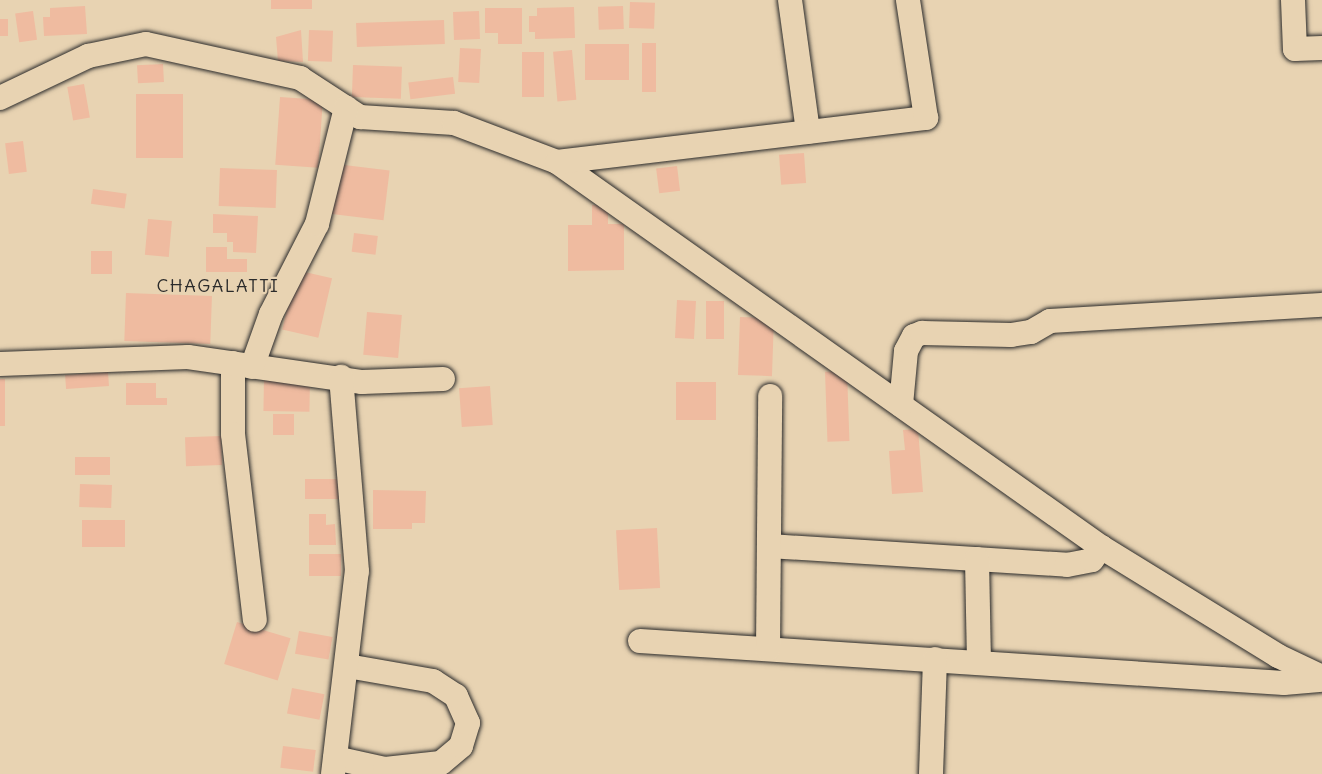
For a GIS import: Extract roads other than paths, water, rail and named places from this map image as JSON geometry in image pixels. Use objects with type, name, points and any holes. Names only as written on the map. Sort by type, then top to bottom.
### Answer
[{"type":"street","points":[[790,0],[808,132]]},
{"type":"street","points":[[557,162],[926,118],[908,0]]},
{"type":"street","points":[[1293,0],[1295,49],[1322,48]]},
{"type":"street","points":[[0,98],[88,56],[146,44],[300,78],[360,117],[454,123],[557,162],[1101,547],[1278,656],[1322,678]]},
{"type":"street","points":[[255,621],[233,434],[242,365],[317,224],[346,108]]},
{"type":"street","points":[[901,405],[906,351],[914,336],[922,333],[1011,335],[1031,332],[1050,321],[1322,305]]},
{"type":"street","points":[[0,364],[188,357],[400,383],[442,379]]},
{"type":"street","points":[[341,377],[357,561],[334,766],[385,769],[441,764],[461,746],[468,723],[456,696],[433,681],[347,666]]},
{"type":"street","points":[[768,649],[770,396]]},
{"type":"street","points":[[769,546],[1080,565],[1092,560],[1101,547]]},
{"type":"street","points":[[977,559],[979,662]]},
{"type":"street","points":[[640,641],[1284,682],[1322,678]]},
{"type":"street","points":[[931,774],[935,659]]},
{"type":"district","name":"CHAGALATTI","points":[[218,286]]}]
